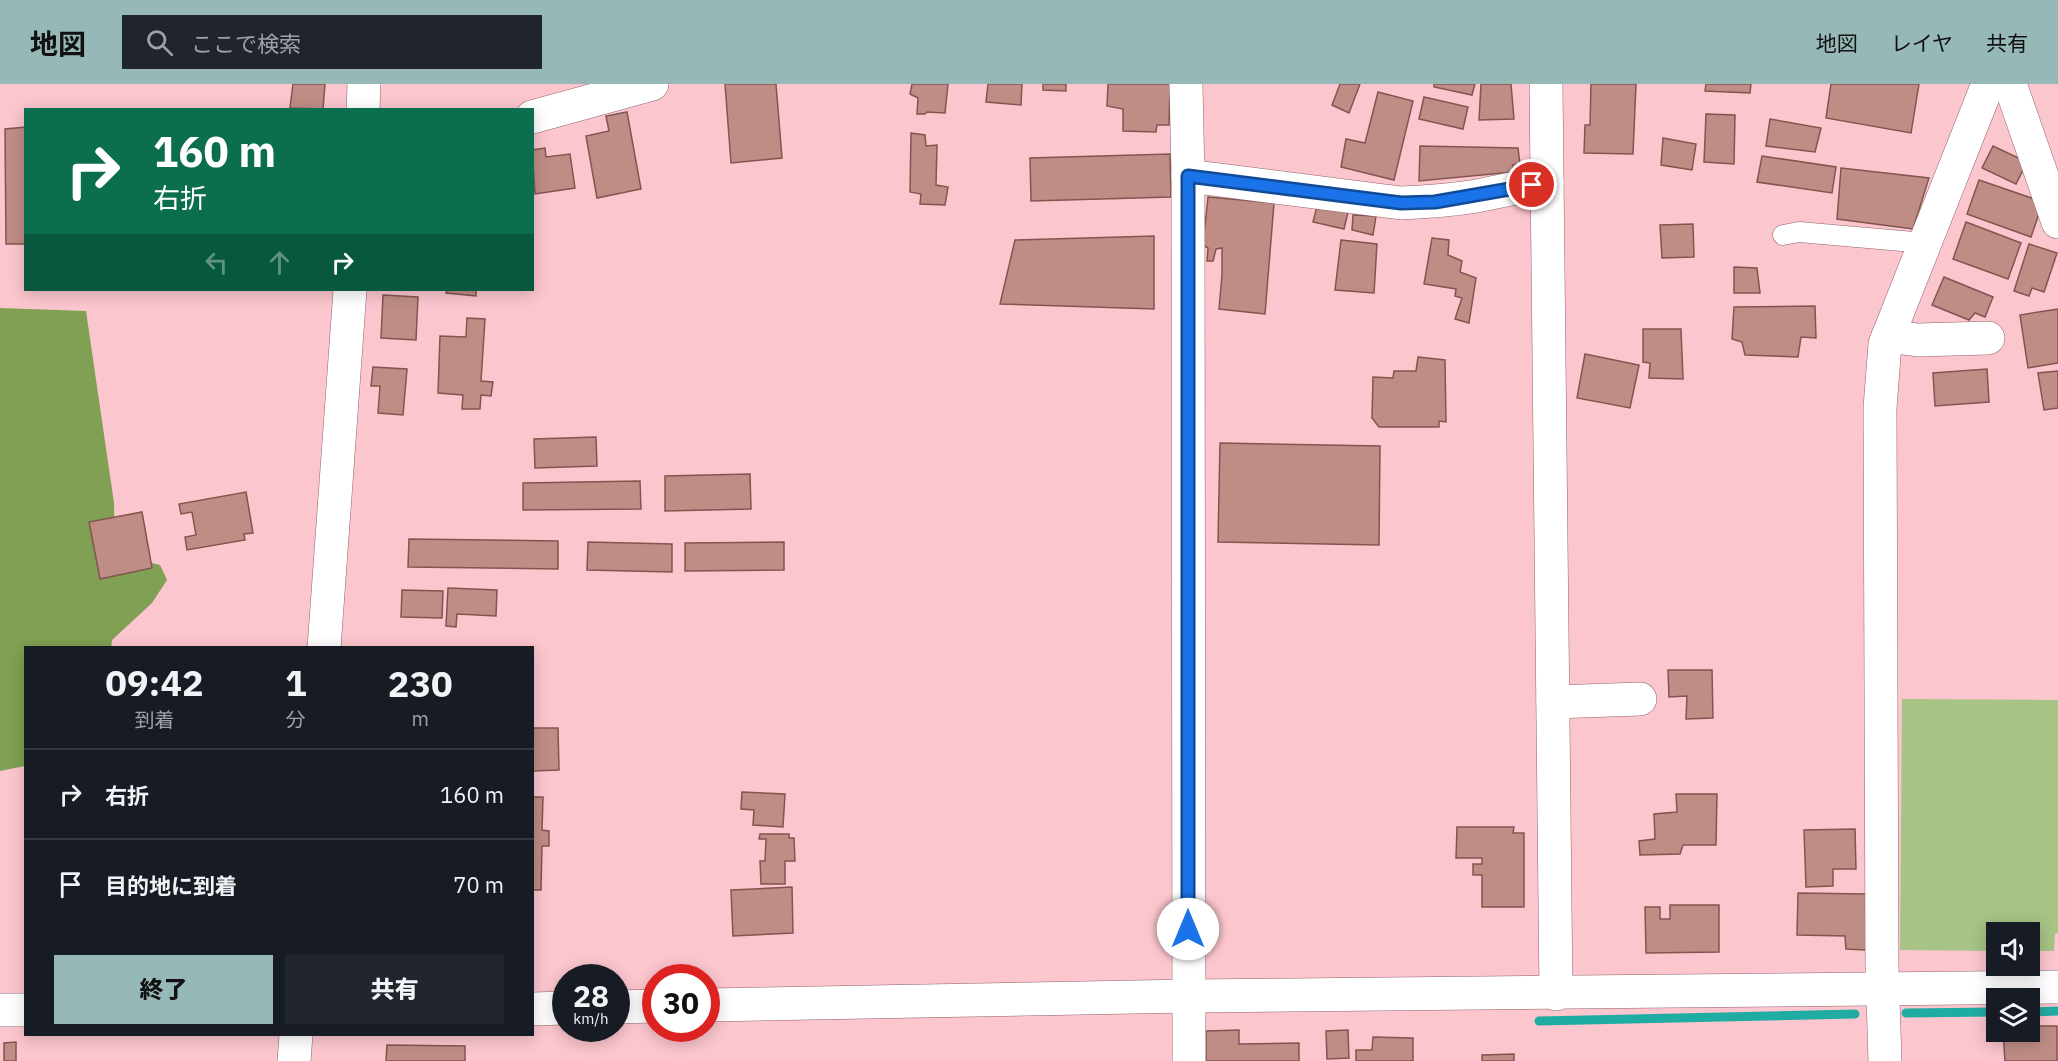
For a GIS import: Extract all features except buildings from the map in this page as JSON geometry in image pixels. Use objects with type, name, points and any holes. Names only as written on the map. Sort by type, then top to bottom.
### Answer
[{"type":"street","points":[[363,108],[364,84]]},
{"type":"street","points":[[534,116],[652,84]]},
{"type":"street","points":[[1186,84],[1189,1061]]},
{"type":"street","points":[[1546,84],[1556,994]]},
{"type":"street","points":[[1885,1061],[1882,989],[1880,408],[1885,344],[1988,84]]},
{"type":"street","points":[[2010,84],[2058,222]]},
{"type":"street","points":[[1188,176],[1401,203],[1435,202],[1547,183]]},
{"type":"street","points":[[324,646],[350,291]]},
{"type":"street","points":[[1888,336],[1917,340],[1988,338]]},
{"type":"street","points":[[1553,702],[1640,699]]},
{"type":"street","points":[[720,1005],[1188,996],[1556,994],[2058,987]]},
{"type":"street","points":[[534,1009],[552,1008]]},
{"type":"street","points":[[0,1010],[24,1010]]},
{"type":"street","points":[[294,1061],[296,1036]]},
{"type":"lane","points":[[1784,235],[1799,232],[1925,243]]},
{"type":"green space","points":[[0,308],[86,311],[114,503],[115,554],[160,565],[167,580],[152,603],[112,640],[111,646],[24,646],[24,766],[0,771]]},
{"type":"green space","points":[[1902,699],[2058,700],[2058,933],[2055,934],[2054,951],[2040,951],[2040,922],[1986,922],[1986,951],[1900,950]]},
{"type":"waterway","points":[[2040,1012],[2058,1011]]},
{"type":"waterway","points":[[1906,1013],[1986,1012]]},
{"type":"waterway","points":[[1539,1021],[1855,1014]]},
{"type":"route","points":[[1188,929],[1188,176],[1401,203],[1435,202],[1532,185]]}]
